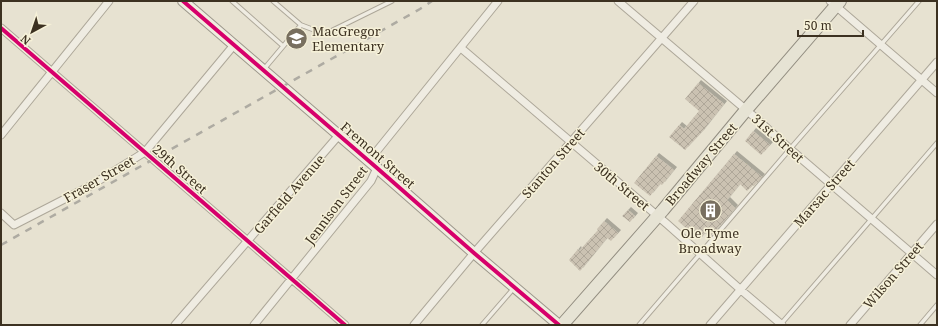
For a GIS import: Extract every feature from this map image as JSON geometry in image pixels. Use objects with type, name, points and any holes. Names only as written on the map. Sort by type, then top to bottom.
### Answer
[{"type":"main road","name":"Broadway Street","points":[[561,325],[658,216],[835,3]]},
{"type":"street","points":[[1,135],[109,1]]},
{"type":"street","name":"Jennison Street","points":[[254,325],[371,181],[377,168],[376,152],[498,1]]},
{"type":"street","name":"31st Street","points":[[618,1],[937,275]]},
{"type":"street","name":"Stanton Street","points":[[414,325],[474,253],[694,1]]},
{"type":"street","points":[[835,3],[880,45],[937,93]]},
{"type":"street","name":"Fremont Street","points":[[188,4],[474,253],[561,325]]},
{"type":"street","name":"29th Street","points":[[1,28],[345,325]]},
{"type":"street","name":"Fraser Street","points":[[1,213],[14,225],[90,186],[145,152],[234,45]]},
{"type":"street","name":"30th Street","points":[[461,48],[658,216],[781,325]]},
{"type":"street","name":"Marsac Street","points":[[710,325],[937,62]]},
{"type":"street","name":"Garfield Avenue","points":[[175,325],[339,135]]},
{"type":"street","name":"Wilson Street","points":[[850,325],[937,224]]},
{"type":"lane","points":[[232,1],[283,46]]},
{"type":"lane","points":[[273,1],[301,25],[325,34],[392,1]]},
{"type":"lane","points":[[639,325],[919,1]]},
{"type":"lane","points":[[263,70],[301,25]]},
{"type":"lane","points":[[781,325],[937,143]]},
{"type":"lane","points":[[482,325],[514,287]]},
{"type":"lane","points":[[920,325],[937,305]]},
{"type":"building","points":[[698,83],[724,104],[701,133],[685,150],[669,137],[679,125],[684,129],[699,111],[685,99]]},
{"type":"building","points":[[753,131],[770,145],[761,155],[745,141]]},
{"type":"building","points":[[734,154],[762,177],[747,191],[740,184],[727,200],[735,208],[710,237],[705,233],[699,240],[678,221]]},
{"type":"building","points":[[656,156],[674,170],[662,185],[660,184],[650,196],[634,183]]},
{"type":"building","points":[[628,210],[635,216],[630,222],[622,216]]},
{"type":"building","points":[[604,221],[618,233],[611,241],[607,238],[580,271],[569,260],[598,230],[597,229]]},
{"type":"railway","points":[[1,245],[432,1]]},
{"type":"cycle path","points":[[183,1],[559,325]]},
{"type":"cycle path","points":[[1,28],[345,325]]},
{"type":"place","name":"MacGregor Elementary","points":[[297,38]]},
{"type":"place","name":"Ole Tyme Broadway","points":[[710,211]]}]
